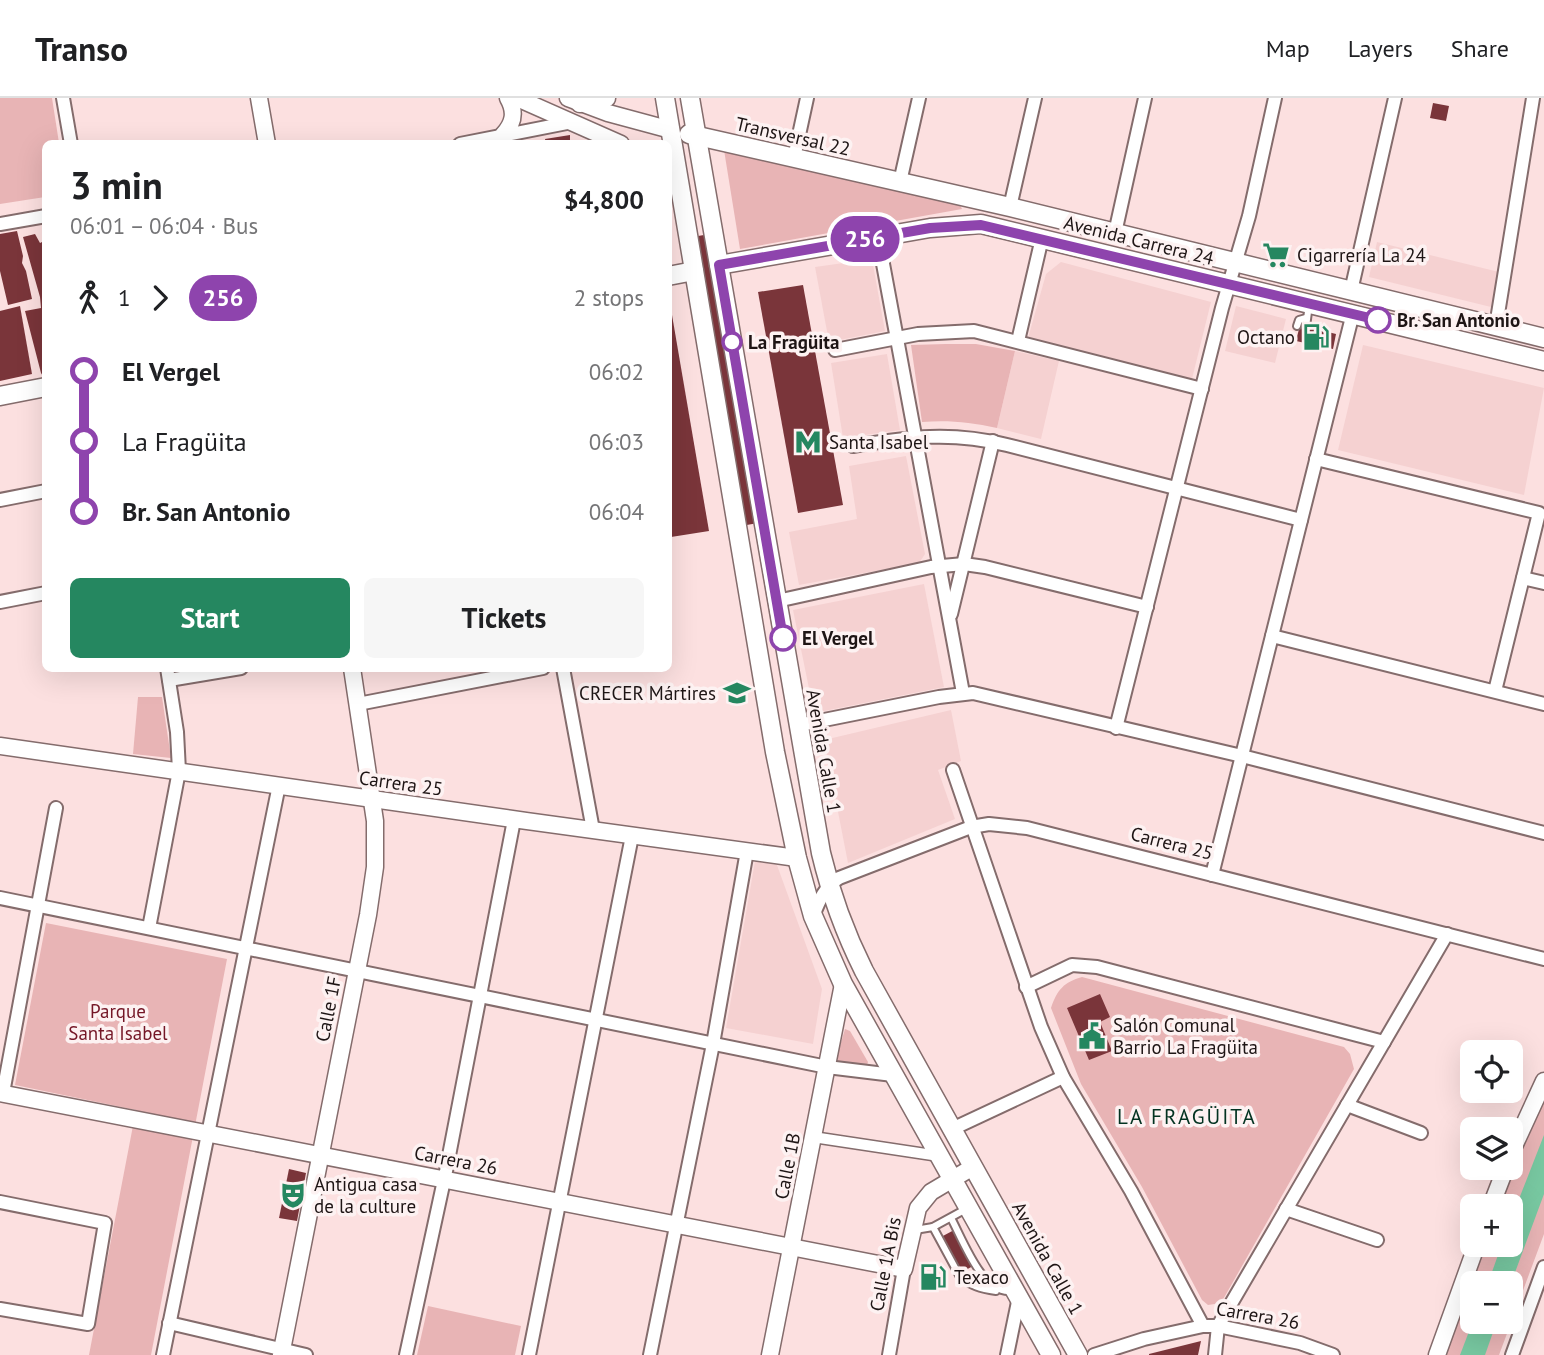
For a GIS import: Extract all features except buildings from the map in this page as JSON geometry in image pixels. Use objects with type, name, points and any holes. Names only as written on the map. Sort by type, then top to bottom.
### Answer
[{"type":"main road","points":[[574,100],[606,98]]},
{"type":"main road","points":[[664,98],[672,140]]},
{"type":"main road","name":"Avenida Calle 1","points":[[690,98],[776,601],[829,886],[852,948],[1078,1355]]},
{"type":"main road","name":"Transversal 22","points":[[670,130],[1010,207]]},
{"type":"main road","points":[[672,141],[775,752],[797,858],[813,916],[843,984],[989,1244],[1012,1293],[1051,1355]]},
{"type":"main road","name":"Avenida Carrera 24","points":[[1010,207],[1544,338]]},
{"type":"main road","name":"Avenida Carrera 24","points":[[719,265],[930,228],[972,224],[992,226],[1230,284],[1308,311],[1353,313],[1544,361]]},
{"type":"main road","points":[[672,274],[694,271]]},
{"type":"main road","points":[[0,396],[42,388]]},
{"type":"street","points":[[63,98],[70,140]]},
{"type":"street","points":[[260,98],[266,140]]},
{"type":"street","points":[[503,135],[510,127],[513,117],[508,98]]},
{"type":"street","points":[[517,98],[612,140]]},
{"type":"street","points":[[793,158],[807,98]]},
{"type":"street","points":[[900,182],[919,98]]},
{"type":"street","points":[[1010,207],[1035,98]]},
{"type":"street","points":[[1115,233],[1145,98]]},
{"type":"street","points":[[1116,728],[1236,263],[1275,98]]},
{"type":"street","points":[[1351,291],[1395,98]]},
{"type":"street","points":[[1496,326],[1533,98]]},
{"type":"street","name":"Transversal 22","points":[[574,100],[608,113],[670,130]]},
{"type":"street","points":[[480,140],[572,122]]},
{"type":"street","points":[[672,194],[685,215]]},
{"type":"street","points":[[0,223],[42,217]]},
{"type":"street","points":[[878,237],[963,693]]},
{"type":"street","points":[[1018,341],[1042,238]]},
{"type":"street","points":[[1212,875],[1316,459],[1339,347],[1353,313]]},
{"type":"street","points":[[835,350],[947,331],[974,331],[1202,389]]},
{"type":"street","points":[[853,446],[915,436],[942,435],[993,441],[1301,520]]},
{"type":"street","points":[[950,620],[993,441]]},
{"type":"street","points":[[1316,459],[1539,513],[1495,691]]},
{"type":"street","points":[[0,500],[42,492]]},
{"type":"street","points":[[776,601],[940,566],[964,564],[1147,607]]},
{"type":"street","points":[[1523,578],[1544,583]]},
{"type":"street","points":[[0,602],[42,594]]},
{"type":"street","points":[[1272,636],[1544,704]]},
{"type":"street","points":[[149,928],[179,771],[177,732],[168,674],[192,672]]},
{"type":"street","name":"Calle 1F","points":[[282,1352],[375,867],[373,801],[353,672]]},
{"type":"street","points":[[358,704],[522,672]]},
{"type":"street","points":[[564,672],[593,830]]},
{"type":"street","points":[[799,725],[963,693],[982,694],[1242,756],[1544,834]]},
{"type":"street","name":"Carrera 25","points":[[0,746],[279,785],[373,801],[797,858]]},
{"type":"street","points":[[953,770],[1026,987],[1063,1077],[1131,1191],[1203,1326]]},
{"type":"street","points":[[163,1355],[279,785]]},
{"type":"street","points":[[1,1093],[56,808]]},
{"type":"street","points":[[406,1355],[514,820]]},
{"type":"street","name":"Carrera 25","points":[[829,886],[839,878],[971,827],[989,824],[1027,828],[1544,959]]},
{"type":"street","points":[[529,1355],[632,836]]},
{"type":"street","points":[[650,1355],[713,1044],[747,851]]},
{"type":"street","points":[[813,916],[818,902],[829,886]]},
{"type":"street","points":[[0,898],[827,1067],[893,1075]]},
{"type":"street","points":[[1215,1355],[1218,1326],[1447,934]]},
{"type":"street","points":[[1026,987],[1072,965],[1089,966],[1384,1042]]},
{"type":"street","name":"Calle 1B","points":[[770,1355],[843,984]]},
{"type":"street","points":[[952,1129],[1063,1077]]},
{"type":"street","points":[[1523,1127],[1544,1081]]},
{"type":"street","name":"Carrera 26","points":[[1,1093],[904,1269]]},
{"type":"street","points":[[1347,1105],[1421,1133]]},
{"type":"street","points":[[813,1137],[939,1157]]},
{"type":"street","name":"Calle 1A Bis","points":[[889,1355],[918,1208],[931,1192],[973,1167]]},
{"type":"street","points":[[0,1202],[105,1223],[88,1324],[0,1309]]},
{"type":"street","points":[[1286,1209],[1377,1240]]},
{"type":"street","points":[[1437,1355],[1472,1257]]},
{"type":"street","points":[[1512,1355],[1544,1267]]},
{"type":"street","points":[[1007,1355],[1012,1293]]},
{"type":"street","points":[[169,1323],[282,1352],[306,1355]]},
{"type":"street","name":"Carrera 26","points":[[1094,1355],[1144,1339],[1203,1326],[1218,1326],[1300,1343],[1333,1355]]},
{"type":"lane","points":[[1297,326],[1308,311]]},
{"type":"lane","points":[[1306,327],[1308,311]]},
{"type":"lane","points":[[913,1231],[933,1227],[968,1208]]},
{"type":"lane","points":[[951,1218],[986,1280],[994,1287],[1012,1293]]},
{"type":"lane","points":[[933,1227],[965,1282],[981,1288],[1012,1293]]},
{"type":"lane","points":[[971,1254],[989,1244]]},
{"type":"shaded area","points":[[1377,242],[1499,272],[1491,307],[1369,277]]},
{"type":"shaded area","points":[[872,259],[885,331],[829,342],[815,267]]},
{"type":"shaded area","points":[[1061,262],[1211,302],[1192,379],[1028,338],[1046,274]]},
{"type":"shaded area","points":[[1236,306],[1286,319],[1275,363],[1225,351]]},
{"type":"shaded area","points":[[1363,345],[1544,388],[1524,495],[1338,450]]},
{"type":"shaded area","points":[[1015,351],[1059,361],[1041,439],[997,428]]},
{"type":"shaded area","points":[[887,354],[900,430],[843,438],[831,363]]},
{"type":"shaded area","points":[[906,456],[925,554],[919,563],[799,585],[789,532],[857,519],[849,466]]},
{"type":"shaded area","points":[[924,584],[944,687],[814,713],[793,610]]},
{"type":"shaded area","points":[[951,710],[961,761],[938,770],[955,819],[848,863],[824,740]]},
{"type":"shaded area","points":[[755,861],[777,865],[822,989],[813,1044],[726,1028]]},
{"type":"shaded area","points":[[1544,1135],[1544,1194],[1523,1251],[1521,1194]]},
{"type":"shaded area","points":[[1497,1257],[1521,1257],[1516,1271],[1492,1271]]},
{"type":"shaded area","points":[[1468,1334],[1492,1334],[1485,1355],[1460,1355]]},
{"type":"green space","points":[[0,98],[52,98],[59,140],[42,140],[42,197],[0,204]]},
{"type":"green space","points":[[724,150],[960,205],[962,209],[740,249]]},
{"type":"green space","points":[[976,344],[1015,351],[997,428],[959,422],[922,422],[911,345]]},
{"type":"green space","points":[[138,697],[162,697],[171,758],[133,754]]},
{"type":"green space","name":"Parque Santa Isabel","points":[[46,923],[227,959],[151,1355],[89,1355],[136,1110],[15,1085]]},
{"type":"green space","points":[[1082,977],[1344,1047],[1350,1054],[1354,1069],[1221,1303],[1208,1305],[1202,1300],[1142,1187],[1081,1084],[1051,1008],[1062,988],[1070,981]]},
{"type":"green space","points":[[845,1029],[850,1031],[868,1062],[867,1065],[838,1061]]},
{"type":"green space","points":[[1544,1100],[1544,1234],[1523,1290],[1523,1271],[1475,1271],[1480,1257],[1523,1257],[1523,1194],[1503,1194],[1508,1180],[1523,1180],[1523,1144]]},
{"type":"green space","points":[[428,1306],[521,1326],[515,1355],[417,1355]]},
{"type":"green space","points":[[1460,1312],[1460,1334],[1507,1334],[1499,1355],[1444,1355]]},
{"type":"bus line","name":"256","points":[[783,638],[719,265],[930,228],[959,224],[981,225],[1378,320]]},
{"type":"place","name":"Cigarrería La 24","points":[[1276,255]]},
{"type":"place","name":"Br. San Antonio","points":[[1378,320]]},
{"type":"place","name":"Octano","points":[[1316,337]]},
{"type":"place","name":"La Fragüita","points":[[732,342]]},
{"type":"place","name":"Santa Isabel","points":[[808,442]]},
{"type":"place","name":"El Vergel","points":[[783,638]]},
{"type":"place","name":"CRECER Mártires","points":[[737,693]]},
{"type":"place","name":"Salón Comunal Barrio La Fragüita","points":[[1092,1036]]},
{"type":"place","name":"Antigua casa de la culture","points":[[293,1195]]},
{"type":"place","name":"Texaco","points":[[933,1277]]},
{"type":"district","name":"LA FRAGÜITA","points":[[1187,1116]]}]
